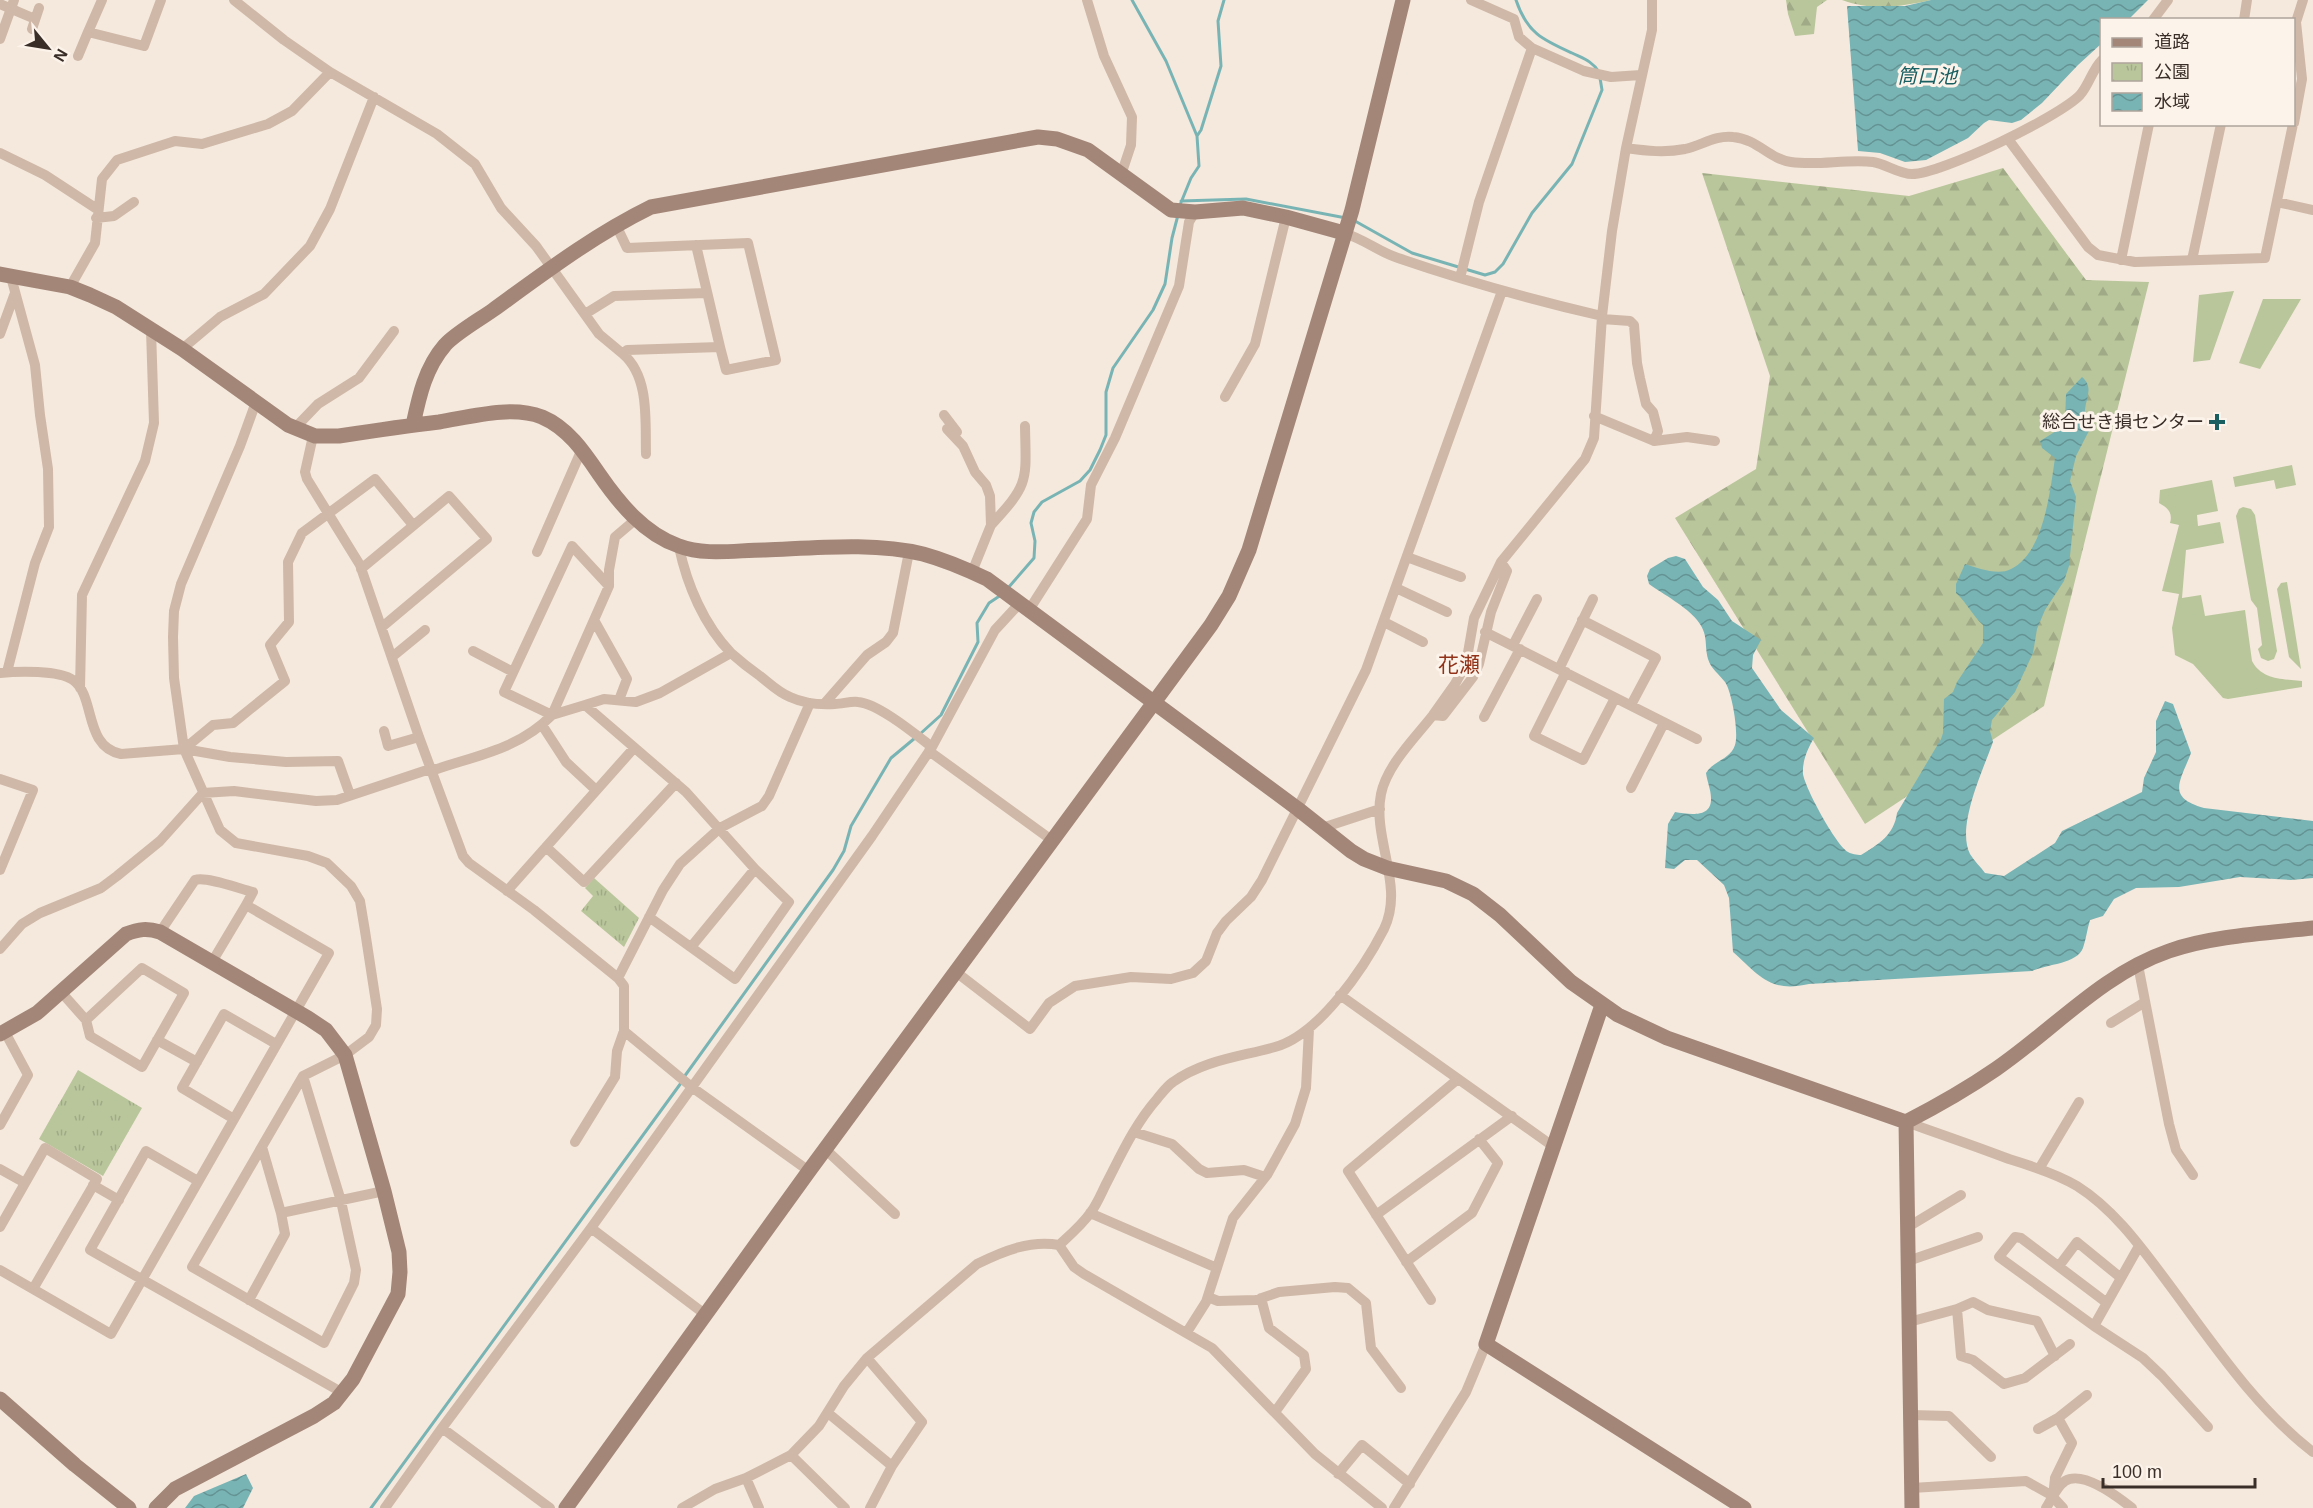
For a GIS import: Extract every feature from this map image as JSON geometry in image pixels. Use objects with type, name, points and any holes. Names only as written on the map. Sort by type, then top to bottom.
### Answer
[{"type":"street","points":[[78,56],[102,0]]},
{"type":"street","points":[[88,32],[144,46],[161,0]]},
{"type":"street","points":[[234,0],[284,40],[330,72],[437,134],[475,164],[501,208],[552,267],[599,334],[632,361],[639,376],[645,407],[646,454]]},
{"type":"street","points":[[1088,0],[1104,56],[1132,117],[1131,145],[1122,172]]},
{"type":"street","points":[[566,1508],[825,1149],[1211,625],[1229,596],[1240,573],[1352,210],[1403,0]]},
{"type":"street","points":[[1471,0],[1514,19],[1520,37],[1532,48],[1584,71],[1611,77],[1641,75]]},
{"type":"street","points":[[1059,1245],[1090,1214],[1143,1115],[1171,1083],[1207,1063],[1238,1054],[1277,1047],[1309,1029],[1340,995],[1375,946],[1386,925],[1391,902],[1380,830],[1380,796],[1391,769],[1433,715],[1466,664],[1474,618],[1500,562],[1585,459],[1594,438],[1602,317],[1612,231],[1626,148],[1652,30],[1652,0]]},
{"type":"street","points":[[2154,18],[2168,0]]},
{"type":"street","points":[[2244,18],[2247,0]]},
{"type":"street","points":[[2296,101],[2302,80],[2296,22],[2303,0]]},
{"type":"street","points":[[0,39],[8,4],[33,24],[39,8]]},
{"type":"street","points":[[1460,278],[1479,202],[1532,48]]},
{"type":"street","points":[[1626,148],[1661,153],[1687,148],[1721,136],[1733,136],[1747,139],[1776,157],[1791,162],[1883,163],[1909,175],[1927,172],[2008,139],[2063,107],[2080,94],[2100,63]]},
{"type":"street","points":[[70,287],[95,243],[102,179],[117,160],[175,141],[202,144],[268,124],[292,111],[330,72]]},
{"type":"street","points":[[182,349],[220,317],[264,294],[310,246],[330,208],[374,97]]},
{"type":"street","points":[[2121,260],[2150,126]]},
{"type":"street","points":[[2192,260],[2221,126]]},
{"type":"street","points":[[2008,139],[2088,247],[2098,255],[2135,262],[2265,258],[2293,126]]},
{"type":"street","points":[[385,1508],[591,1228],[690,1086],[872,836],[931,749],[995,630],[1015,600],[1087,519],[1091,485],[1115,438],[1179,286],[1189,222],[1183,211],[1088,150],[1057,139],[1038,137],[651,207],[616,225],[552,267],[446,344],[430,369],[421,389],[413,425]]},
{"type":"street","points":[[0,153],[45,175],[97,214],[114,216],[134,202]]},
{"type":"street","points":[[2277,202],[2313,210]]},
{"type":"street","points":[[1183,211],[1243,208],[1345,230],[1395,257],[1460,278],[1602,317],[1630,321],[1635,325],[1638,370],[1646,404],[1653,412],[1658,431],[1654,441]]},
{"type":"street","points":[[1225,397],[1255,344],[1286,217]]},
{"type":"street","points":[[616,225],[627,248],[696,245],[748,243],[776,360],[726,370],[696,245]]},
{"type":"street","points":[[6,276],[70,287],[116,307],[182,349],[295,428],[313,436],[339,436],[494,414],[530,414],[544,418],[564,431],[582,449],[635,520],[659,537],[679,547],[710,551],[842,547],[909,552],[923,554],[972,572],[1015,600],[1364,859],[1387,868],[1446,881],[1473,894],[1500,915],[1571,982],[1618,1015],[1667,1038],[2039,1169],[2077,1186],[2122,1224],[2211,1341],[2264,1406],[2313,1452]]},
{"type":"street","points":[[6,276],[15,293],[35,365],[48,469],[50,527],[35,563],[3,673],[63,676],[73,680],[80,688]]},
{"type":"street","points":[[956,972],[1030,1029],[1049,1003],[1075,986],[1131,978],[1171,979],[1193,973],[1206,961],[1217,933],[1251,897],[1298,809],[1366,670],[1502,291]]},
{"type":"street","points":[[0,334],[15,293]]},
{"type":"street","points":[[585,314],[614,296],[707,293]]},
{"type":"street","points":[[151,330],[154,423],[145,461],[82,595],[80,688],[90,719],[102,744],[111,752],[121,754],[184,749],[230,757],[286,762],[338,761],[350,795]]},
{"type":"street","points":[[295,428],[318,404],[359,378],[394,331]]},
{"type":"street","points":[[623,354],[627,350],[720,347]]},
{"type":"street","points":[[256,402],[240,446],[181,584],[174,611],[172,637],[174,678],[184,749],[220,830],[228,837],[236,843],[308,856],[327,863],[351,886],[360,902],[377,1009],[376,1025],[369,1037],[345,1055],[303,1076],[192,1267],[324,1343],[354,1283],[356,1270],[340,1201],[303,1076]]},
{"type":"street","points":[[944,416],[961,437],[975,472],[986,485],[992,511],[991,525],[972,572]]},
{"type":"street","points":[[1594,416],[1654,441],[1687,437],[1715,441]]},
{"type":"street","points":[[991,525],[1023,486],[1026,476],[1025,426]]},
{"type":"street","points":[[947,429],[963,446]]},
{"type":"street","points":[[313,436],[305,472],[307,479],[362,568],[430,769],[463,856],[468,863],[534,910],[618,978],[624,986],[624,1031],[617,1051],[615,1077],[575,1142]]},
{"type":"street","points":[[537,552],[582,449]]},
{"type":"street","points":[[184,749],[213,725],[233,723],[285,681],[270,645],[289,622],[288,562],[302,534],[375,479],[413,525]]},
{"type":"street","points":[[362,568],[449,496],[488,539],[382,627]]},
{"type":"street","points":[[2,944],[22,924],[40,913],[101,888],[117,876],[160,841],[203,793],[234,791],[316,801],[338,800],[430,769],[494,753],[542,725],[552,715],[609,586],[609,570],[615,537],[635,520]]},
{"type":"street","points":[[609,586],[572,546],[504,692],[552,715],[604,699],[636,702],[660,693],[731,653]]},
{"type":"street","points":[[679,547],[683,565],[701,610],[714,631],[731,653],[777,690],[790,698],[810,703],[858,702],[868,705],[902,724],[931,749],[1053,841]]},
{"type":"street","points":[[824,704],[867,655],[886,642],[893,633],[909,552]]},
{"type":"street","points":[[1407,557],[1461,577]]},
{"type":"street","points":[[1433,715],[1443,716],[1473,676],[1479,664],[1485,632],[1507,571],[1500,562]]},
{"type":"street","points":[[1396,588],[1447,612]]},
{"type":"street","points":[[1484,717],[1537,599]]},
{"type":"street","points":[[1593,599],[1533,736],[1583,760],[1616,698]]},
{"type":"street","points":[[594,620],[627,679],[620,700]]},
{"type":"street","points":[[1582,620],[1656,658],[1631,705]]},
{"type":"street","points":[[1384,622],[1423,642]]},
{"type":"street","points":[[392,657],[424,630]]},
{"type":"street","points":[[1485,632],[1697,740]]},
{"type":"street","points":[[473,651],[513,672]]},
{"type":"street","points":[[618,978],[649,917],[680,864],[720,828],[762,806],[778,777],[810,703]]},
{"type":"street","points":[[585,705],[676,783],[789,902],[735,979],[649,917]]},
{"type":"street","points":[[1631,788],[1664,723]]},
{"type":"street","points":[[542,725],[567,762],[596,790]]},
{"type":"street","points":[[384,731],[388,746],[419,737]]},
{"type":"street","points":[[507,891],[634,748]]},
{"type":"street","points":[[0,779],[33,790],[0,870]]},
{"type":"street","points":[[546,847],[584,882],[676,783]]},
{"type":"street","points":[[1322,828],[1380,809]]},
{"type":"street","points":[[691,947],[755,868]]},
{"type":"street","points":[[160,932],[195,880],[203,877],[254,892],[212,962]]},
{"type":"street","points":[[0,1269],[111,1334],[329,953],[246,905]]},
{"type":"street","points":[[1906,1122],[1951,1098],[1997,1068],[2126,970],[2169,950],[2313,928]]},
{"type":"street","points":[[0,1124],[28,1075],[2,1033],[38,1013],[126,934],[137,929],[160,932],[296,1010],[326,1030],[345,1055],[399,1252],[398,1294],[358,1370],[343,1393],[314,1416],[175,1489],[156,1508]]},
{"type":"street","points":[[2138,965],[2176,1150],[2193,1175]]},
{"type":"street","points":[[62,993],[86,1020],[90,1036],[142,1066],[184,993],[142,968],[86,1020]]},
{"type":"street","points":[[1340,995],[1554,1147]]},
{"type":"street","points":[[2111,1023],[2145,1002]]},
{"type":"street","points":[[1394,1508],[1466,1392],[1486,1344],[1602,1005]]},
{"type":"street","points":[[234,1119],[183,1088],[197,1062],[224,1014],[276,1044]]},
{"type":"street","points":[[1187,1332],[1208,1297],[1233,1218],[1265,1177],[1295,1124],[1306,1088],[1309,1029]]},
{"type":"street","points":[[624,1031],[690,1086],[809,1171]]},
{"type":"street","points":[[157,1040],[197,1062]]},
{"type":"street","points":[[1431,1300],[1348,1171],[1458,1079]]},
{"type":"street","points":[[2039,1169],[2079,1102]]},
{"type":"street","points":[[1376,1215],[1512,1116]]},
{"type":"street","points":[[1906,1122],[1912,1508]]},
{"type":"street","points":[[1134,1132],[1172,1144],[1199,1169],[1207,1173],[1244,1170],[1265,1177]]},
{"type":"street","points":[[1406,1262],[1472,1213],[1498,1163],[1479,1139]]},
{"type":"street","points":[[249,1300],[285,1234],[262,1147]]},
{"type":"street","points":[[0,1227],[45,1148],[97,1179],[33,1289]]},
{"type":"street","points":[[825,1149],[895,1214]]},
{"type":"street","points":[[198,1181],[146,1151],[90,1250],[343,1393]]},
{"type":"street","points":[[0,1169],[25,1183]]},
{"type":"street","points":[[93,1185],[119,1200]]},
{"type":"street","points":[[281,1213],[384,1191]]},
{"type":"street","points":[[1908,1227],[1961,1195]]},
{"type":"street","points":[[1090,1214],[1217,1268]]},
{"type":"street","points":[[591,1228],[706,1315]]},
{"type":"street","points":[[1908,1261],[1978,1237]]},
{"type":"street","points":[[2107,1303],[2021,1238],[2015,1237],[2000,1257],[2094,1326],[2143,1358],[2208,1427]]},
{"type":"street","points":[[682,1508],[695,1505],[715,1488],[746,1478],[791,1455],[828,1413],[844,1386],[867,1358],[977,1264],[999,1253],[1044,1242],[1059,1245],[1074,1266],[1084,1274],[1212,1348],[1315,1454],[1382,1508]]},
{"type":"street","points":[[2059,1266],[2078,1242],[2121,1278]]},
{"type":"street","points":[[2094,1326],[2139,1246]]},
{"type":"street","points":[[1208,1297],[1218,1301],[1260,1298],[1279,1292],[1348,1288],[1366,1303],[1371,1348],[1401,1388]]},
{"type":"street","points":[[1260,1298],[1269,1328],[1304,1355],[1306,1361],[1306,1369],[1275,1412]]},
{"type":"street","points":[[1909,1322],[1957,1309],[1973,1302],[1988,1310],[2037,1321],[2055,1356]]},
{"type":"street","points":[[1957,1309],[1961,1356],[1973,1359],[2004,1384],[2025,1378],[2070,1344]]},
{"type":"street","points":[[1486,1344],[1744,1508]]},
{"type":"street","points":[[867,1358],[922,1422],[892,1466],[870,1508]]},
{"type":"street","points":[[2038,1429],[2058,1418],[2087,1395]]},
{"type":"street","points":[[0,1400],[129,1508]]},
{"type":"street","points":[[828,1413],[892,1466]]},
{"type":"street","points":[[1911,1415],[1949,1416],[1990,1457]]},
{"type":"street","points":[[2053,1497],[2055,1478],[2072,1443],[2058,1418]]},
{"type":"street","points":[[442,1428],[550,1508]]},
{"type":"street","points":[[1338,1474],[1362,1445],[1410,1484]]},
{"type":"street","points":[[791,1455],[845,1508]]},
{"type":"street","points":[[746,1478],[759,1508]]},
{"type":"street","points":[[2046,1508],[2059,1486],[2073,1478],[2088,1480],[2132,1508]]},
{"type":"street","points":[[1912,1488],[2026,1481],[2053,1497],[2062,1508]]},
{"type":"green space","points":[[1786,0],[1827,0],[1817,7],[1814,34],[1795,36]]},
{"type":"green space","points":[[1842,0],[1931,0],[1875,7]]},
{"type":"green space","points":[[2003,168],[2086,280],[2149,282],[2044,706],[1865,824],[1675,518],[1756,469],[1770,376],[1702,173],[1909,196]]},
{"type":"green space","points":[[2234,291],[2210,360],[2193,362],[2199,295]]},
{"type":"green space","points":[[2263,299],[2301,299],[2260,369],[2239,363]]},
{"type":"green space","points":[[2292,465],[2296,485],[2276,489],[2274,480],[2235,487],[2233,477]]},
{"type":"green space","points":[[2212,480],[2218,511],[2197,515],[2198,526],[2220,522],[2224,543],[2186,550],[2182,598],[2201,595],[2205,616],[2245,610],[2252,661],[2256,667],[2267,675],[2280,679],[2302,681],[2302,687],[2223,698],[2193,664],[2175,655],[2172,628],[2179,594],[2162,591],[2179,525],[2170,523],[2169,511],[2159,503],[2160,490]]},
{"type":"green space","points":[[2243,507],[2251,509],[2255,515],[2277,651],[2274,659],[2268,661],[2261,658],[2258,649],[2262,645],[2257,608],[2251,600],[2236,516],[2239,509]]},
{"type":"green space","points":[[2287,582],[2301,669],[2289,657],[2277,589],[2281,583]]},
{"type":"green space","points":[[594,878],[639,918],[624,947],[581,911],[593,896],[585,888]]},
{"type":"green space","points":[[78,1070],[142,1108],[103,1176],[39,1139]]},
{"type":"water","name":"筒口池","points":[[1931,0],[2148,0],[2130,18],[2100,18],[2100,45],[2042,103],[2021,120],[2012,123],[1989,120],[1968,138],[1926,160],[1905,162],[1880,153],[1858,151],[1847,6],[1905,6]]},
{"type":"water","points":[[2082,377],[2088,385],[2085,412],[2090,429],[2076,456],[2070,481],[2076,497],[2069,566],[2064,581],[2045,610],[2037,629],[2033,653],[2015,692],[1992,720],[1990,731],[1993,742],[1968,814],[1966,829],[1970,854],[1985,873],[2004,876],[2055,843],[2062,831],[2142,792],[2144,778],[2156,752],[2156,721],[2165,701],[2173,704],[2191,753],[2180,780],[2180,793],[2184,799],[2204,808],[2313,821],[2313,878],[2291,880],[2240,877],[2179,887],[2136,888],[2114,899],[2103,916],[2090,920],[2083,948],[2075,957],[2032,971],[1796,986],[1784,986],[1766,980],[1733,952],[1729,898],[1724,885],[1697,860],[1685,860],[1674,869],[1665,868],[1668,824],[1675,812],[1698,814],[1708,809],[1711,798],[1706,773],[1733,750],[1736,732],[1728,687],[1709,663],[1705,635],[1701,625],[1687,610],[1649,584],[1647,576],[1650,569],[1668,558],[1676,556],[1685,559],[1703,587],[1718,600],[1732,621],[1761,640],[1753,655],[1752,668],[1781,710],[1814,738],[1803,764],[1803,774],[1809,791],[1836,839],[1849,853],[1861,855],[1880,843],[1893,827],[1897,813],[1941,739],[1944,699],[1953,692],[1957,682],[1983,643],[1983,625],[1956,593],[1956,584],[1965,564],[1988,571],[2006,571],[2022,561],[2031,550],[2044,520],[2055,458],[2042,448],[2040,441],[2061,428],[2065,420],[2066,394]]},
{"type":"water","points":[[246,1474],[253,1488],[243,1508],[185,1508],[194,1496]]},
{"type":"waterway","points":[[1132,0],[1166,61],[1197,136],[1199,166],[1191,178],[1180,205]]},
{"type":"waterway","points":[[1197,136],[1201,130],[1221,66],[1218,21],[1224,0]]},
{"type":"waterway","points":[[1516,0],[1525,20],[1537,34],[1594,65],[1599,72]]},
{"type":"waterway","points":[[1355,221],[1412,253],[1485,275],[1495,272],[1503,264],[1532,213],[1572,164],[1602,90],[1600,78]]},
{"type":"waterway","points":[[1181,201],[1246,199],[1346,218]]},
{"type":"waterway","points":[[1008,588],[1034,558],[1035,541],[1031,523],[1034,512],[1042,502],[1080,481],[1090,470],[1100,450],[1106,435],[1106,392],[1113,368],[1153,310],[1165,284],[1178,215]]},
{"type":"waterway","points":[[920,734],[941,715],[978,642],[977,623],[989,603],[1001,595]]},
{"type":"waterway","points":[[684,1077],[833,870],[844,851],[851,826],[891,758],[915,738]]},
{"type":"waterway","points":[[371,1508],[681,1083]]},
{"type":"place","name":"総合せき損センター","points":[[2217,422]]},
{"type":"district","name":"花瀬","points":[[1459,665]]}]
